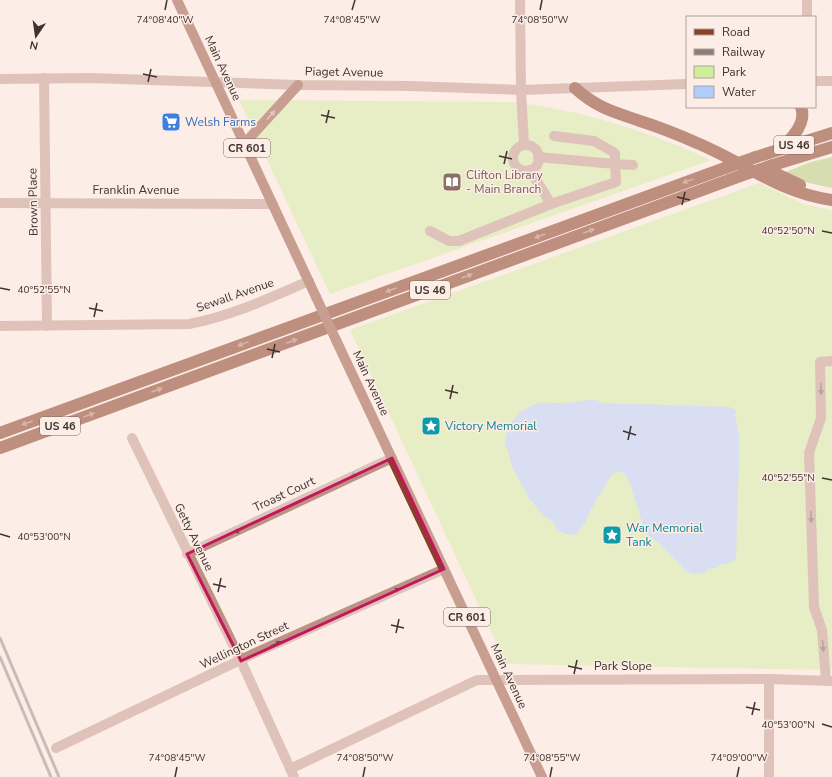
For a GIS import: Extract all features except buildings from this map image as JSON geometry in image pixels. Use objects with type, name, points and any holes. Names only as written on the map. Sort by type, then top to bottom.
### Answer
[{"type":"highway","points":[[575,88],[589,100],[613,112],[699,144],[798,193],[832,200]]},
{"type":"highway","points":[[589,100],[615,104],[654,117],[692,132],[794,182],[812,189],[832,192]]},
{"type":"highway","points":[[782,148],[794,136],[801,124],[801,108]]},
{"type":"highway","name":"US 46","points":[[0,432],[725,168],[782,148],[832,133]]},
{"type":"highway","name":"US 46","points":[[0,448],[740,176],[832,147]]},
{"type":"main road","name":"Main Avenue","points":[[177,0],[542,777]]},
{"type":"main road","points":[[244,144],[298,85]]},
{"type":"street","points":[[520,0],[521,90],[524,144]]},
{"type":"street","points":[[807,0],[807,16]]},
{"type":"street","name":"Piaget Avenue","points":[[0,79],[44,78],[298,85],[410,86],[521,90],[686,84]]},
{"type":"street","name":"Brown Place","points":[[44,78],[47,326]]},
{"type":"street","points":[[816,81],[832,81]]},
{"type":"street","points":[[430,231],[449,241],[459,241],[551,204],[616,182],[615,153],[594,141],[554,136]]},
{"type":"street","points":[[524,144],[534,147],[538,157],[538,163],[534,169],[530,170],[519,170],[514,163],[514,155],[517,148],[524,144]]},
{"type":"street","points":[[538,157],[633,165]]},
{"type":"street","points":[[530,170],[551,204]]},
{"type":"street","name":"Franklin Avenue","points":[[0,203],[272,204]]},
{"type":"street","name":"Sewall Avenue","points":[[0,326],[189,324],[212,320],[309,282]]},
{"type":"street","points":[[829,681],[822,630],[814,607],[809,453],[821,418],[820,362],[832,361]]},
{"type":"street","name":"Getty Avenue","points":[[132,438],[187,554],[241,661],[292,773]]},
{"type":"street","name":"Troast Court","points":[[187,554],[392,458]]},
{"type":"street","name":"Wellington Street","points":[[56,748],[241,661],[444,569]]},
{"type":"street","name":"Park Slope","points":[[292,773],[477,680],[496,678],[769,679],[829,681]]},
{"type":"street","points":[[769,679],[769,777]]},
{"type":"highlighted area","points":[[392,458],[444,569],[241,661],[187,554]]},
{"type":"green space","points":[[239,100],[509,102],[535,105],[613,123],[687,149],[711,160],[330,294]]},
{"type":"green space","points":[[832,157],[832,188],[780,174],[811,162]]},
{"type":"green space","points":[[759,183],[803,204],[832,210],[832,670],[506,664],[350,330]]},
{"type":"water","points":[[596,400],[603,403],[730,407],[737,411],[735,414],[739,437],[739,460],[736,559],[728,564],[724,563],[716,568],[708,569],[705,573],[693,574],[686,571],[660,544],[646,534],[629,481],[624,473],[618,471],[612,474],[590,511],[585,523],[575,535],[565,534],[557,530],[554,523],[543,515],[529,498],[512,467],[507,447],[505,447],[505,439],[510,425],[520,413],[533,405],[541,403],[566,403]]},
{"type":"railway","points":[[0,638],[59,777]]},
{"type":"railway","points":[[0,657],[51,777]]},
{"type":"place","name":"Welsh Farms","points":[[171,122]]},
{"type":"place","name":"Clifton Library - Main Branch","points":[[452,182]]},
{"type":"place","name":"Victory Memorial","points":[[431,426]]},
{"type":"place","name":"War Memorial Tank","points":[[612,535]]}]
